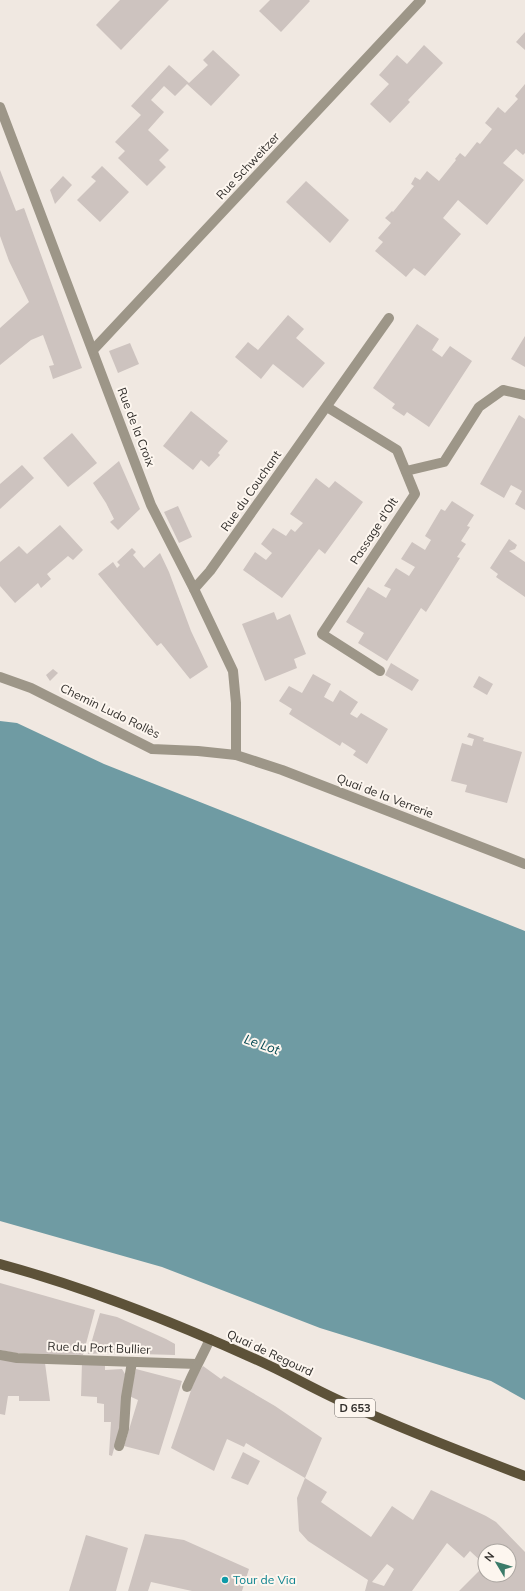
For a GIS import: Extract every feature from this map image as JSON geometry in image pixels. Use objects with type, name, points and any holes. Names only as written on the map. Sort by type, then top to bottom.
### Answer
[{"type":"main road","name":"Quai de Regourd","points":[[0,1264],[73,1286],[189,1329],[269,1365],[370,1415],[418,1436],[525,1476]]},
{"type":"street","name":"Rue Schweitzer","points":[[93,350],[421,0]]},
{"type":"street","name":"Rue de la Croix","points":[[0,107],[151,505],[194,589],[233,671],[236,703],[236,755]]},
{"type":"street","name":"Rue du Couchant","points":[[194,589],[210,571],[390,318]]},
{"type":"street","points":[[327,407],[397,450],[406,471],[444,462],[479,407],[503,390],[525,395]]},
{"type":"street","name":"Passage d'Olt","points":[[380,671],[322,634],[414,494],[406,471]]},
{"type":"street","name":"Chemin Ludo Rollès","points":[[0,677],[31,688],[152,749],[198,751],[236,755]]},
{"type":"street","name":"Quai de la Verrerie","points":[[236,755],[282,770],[525,864]]},
{"type":"street","points":[[187,1387],[210,1339]]},
{"type":"street","name":"Rue du Port Bullier","points":[[0,1355],[17,1358],[197,1364]]},
{"type":"street","points":[[119,1446],[124,1429],[126,1397],[132,1362]]},
{"type":"water","name":"Le Lot","points":[[0,721],[17,723],[104,764],[525,931],[525,1400],[491,1381],[320,1328],[162,1267],[0,1221]]},
{"type":"building","points":[[120,0],[169,0],[121,50],[96,25]]},
{"type":"building","points":[[270,0],[310,1],[281,32],[259,11]]},
{"type":"building","points":[[525,32],[525,50],[516,42]]},
{"type":"building","points":[[424,45],[443,63],[408,100],[410,102],[390,123],[370,104],[389,84],[379,75],[397,55],[407,64]]},
{"type":"building","points":[[213,50],[240,75],[211,106],[187,84],[175,96],[164,86],[151,100],[164,112],[148,130],[169,150],[159,160],[166,167],[147,186],[118,158],[125,151],[115,142],[141,115],[131,106],[169,65],[189,83],[208,65],[203,60]]},
{"type":"building","points":[[525,84],[525,153],[523,155],[516,149],[503,163],[524,180],[487,225],[458,200],[443,218],[461,234],[425,276],[414,268],[406,277],[375,251],[383,242],[378,238],[391,223],[385,218],[392,211],[393,212],[414,186],[411,184],[415,177],[420,180],[427,171],[439,181],[460,153],[465,157],[477,142],[480,144],[492,129],[485,123],[498,107],[505,113],[518,99],[515,96]]},
{"type":"building","points":[[102,166],[129,192],[100,222],[77,200],[96,181],[91,177]]},
{"type":"building","points":[[0,170],[16,211],[24,208],[82,368],[53,379],[49,366],[54,365],[43,335],[31,340],[0,365],[0,328],[29,302],[9,261],[0,236]]},
{"type":"building","points":[[63,176],[72,185],[55,204],[50,190]]},
{"type":"building","points":[[306,181],[349,220],[330,243],[286,202]]},
{"type":"building","points":[[288,315],[304,329],[296,338],[325,363],[303,388],[273,364],[261,379],[235,357],[248,342],[258,350]]},
{"type":"building","points":[[417,324],[439,339],[432,350],[442,357],[450,346],[472,361],[429,427],[407,412],[404,416],[392,408],[395,404],[373,388]]},
{"type":"building","points":[[525,336],[525,367],[511,359]]},
{"type":"building","points":[[130,343],[139,364],[118,373],[109,351]]},
{"type":"building","points":[[191,411],[228,441],[218,453],[220,455],[209,467],[201,460],[193,470],[163,446]]},
{"type":"building","points":[[519,415],[525,419],[525,510],[515,504],[522,491],[511,485],[504,498],[480,484]]},
{"type":"building","points":[[72,433],[97,463],[68,487],[43,458]]},
{"type":"building","points":[[119,461],[140,509],[118,530],[110,522],[114,519],[93,483]]},
{"type":"building","points":[[22,465],[34,478],[0,509],[0,484]]},
{"type":"building","points":[[316,478],[329,488],[335,481],[363,502],[325,554],[319,549],[282,598],[243,570],[255,552],[266,560],[272,553],[261,544],[273,528],[286,536],[291,529],[295,532],[303,523],[290,514]]},
{"type":"building","points":[[452,501],[474,515],[467,526],[470,527],[461,541],[466,544],[457,557],[460,558],[426,612],[421,608],[387,661],[358,643],[364,633],[346,622],[368,587],[386,598],[391,589],[384,586],[396,568],[409,576],[415,567],[401,559],[412,542],[425,550],[431,540],[425,536],[441,509],[445,511]]},
{"type":"building","points":[[178,506],[192,537],[179,543],[164,512]]},
{"type":"building","points":[[60,525],[83,550],[73,560],[68,556],[47,574],[51,579],[41,588],[38,583],[15,603],[0,586],[0,562],[19,546],[27,554]]},
{"type":"building","points":[[509,539],[517,545],[515,549],[509,551],[525,562],[525,597],[496,577],[498,574],[490,568]]},
{"type":"building","points":[[132,548],[136,552],[133,555],[144,568],[160,553],[169,572],[191,631],[208,667],[190,679],[161,643],[157,646],[98,574],[113,562],[117,568],[120,565],[117,562]]},
{"type":"building","points":[[274,612],[277,620],[290,614],[306,654],[294,659],[297,668],[265,681],[242,624]]},
{"type":"building","points":[[391,663],[419,680],[412,691],[385,675]]},
{"type":"building","points":[[53,669],[58,673],[50,681],[46,675]]},
{"type":"building","points":[[313,674],[331,684],[324,697],[333,702],[340,690],[358,702],[350,714],[357,718],[361,713],[388,729],[367,764],[353,755],[356,751],[342,742],[340,746],[289,714],[292,709],[279,701],[289,686],[302,693]]},
{"type":"building","points":[[479,676],[493,684],[487,695],[473,687]]},
{"type":"building","points":[[469,733],[484,738],[483,741],[522,752],[507,803],[465,792],[467,785],[451,781],[462,743],[472,746],[474,739],[467,737]]},
{"type":"building","points":[[0,1283],[95,1310],[83,1355],[15,1353],[0,1350]]},
{"type":"building","points":[[100,1313],[117,1317],[175,1344],[175,1355],[88,1354]]},
{"type":"building","points":[[0,1358],[22,1363],[45,1363],[50,1401],[19,1401],[19,1396],[8,1396],[5,1415],[0,1414]]},
{"type":"building","points":[[82,1362],[105,1364],[105,1370],[122,1369],[125,1374],[121,1423],[112,1456],[109,1455],[111,1422],[104,1422],[104,1404],[97,1403],[97,1397],[81,1396]]},
{"type":"building","points":[[203,1366],[221,1379],[224,1376],[275,1406],[322,1438],[305,1478],[246,1443],[244,1447],[227,1439],[214,1471],[171,1448],[196,1376]]},
{"type":"building","points":[[136,1369],[182,1381],[159,1455],[124,1446],[138,1400],[129,1396]]},
{"type":"building","points":[[243,1452],[260,1461],[248,1485],[231,1478]]},
{"type":"building","points":[[305,1478],[327,1492],[321,1502],[371,1537],[392,1506],[413,1520],[431,1490],[496,1522],[516,1543],[477,1543],[477,1558],[470,1551],[464,1558],[447,1543],[412,1591],[365,1591],[368,1580],[308,1541],[299,1531],[297,1498]],"holes":[[[387,1564],[394,1569],[384,1586],[372,1582]]]},
{"type":"building","points":[[145,1534],[184,1540],[249,1569],[242,1591],[192,1591],[151,1582],[148,1591],[128,1591]]},
{"type":"building","points":[[86,1535],[128,1548],[116,1591],[69,1591]]},
{"type":"building","points":[[517,1544],[525,1552],[525,1591],[459,1591],[477,1573],[477,1583],[517,1583]]},
{"type":"place","name":"Tour de Via","points":[[225,1580]]}]
